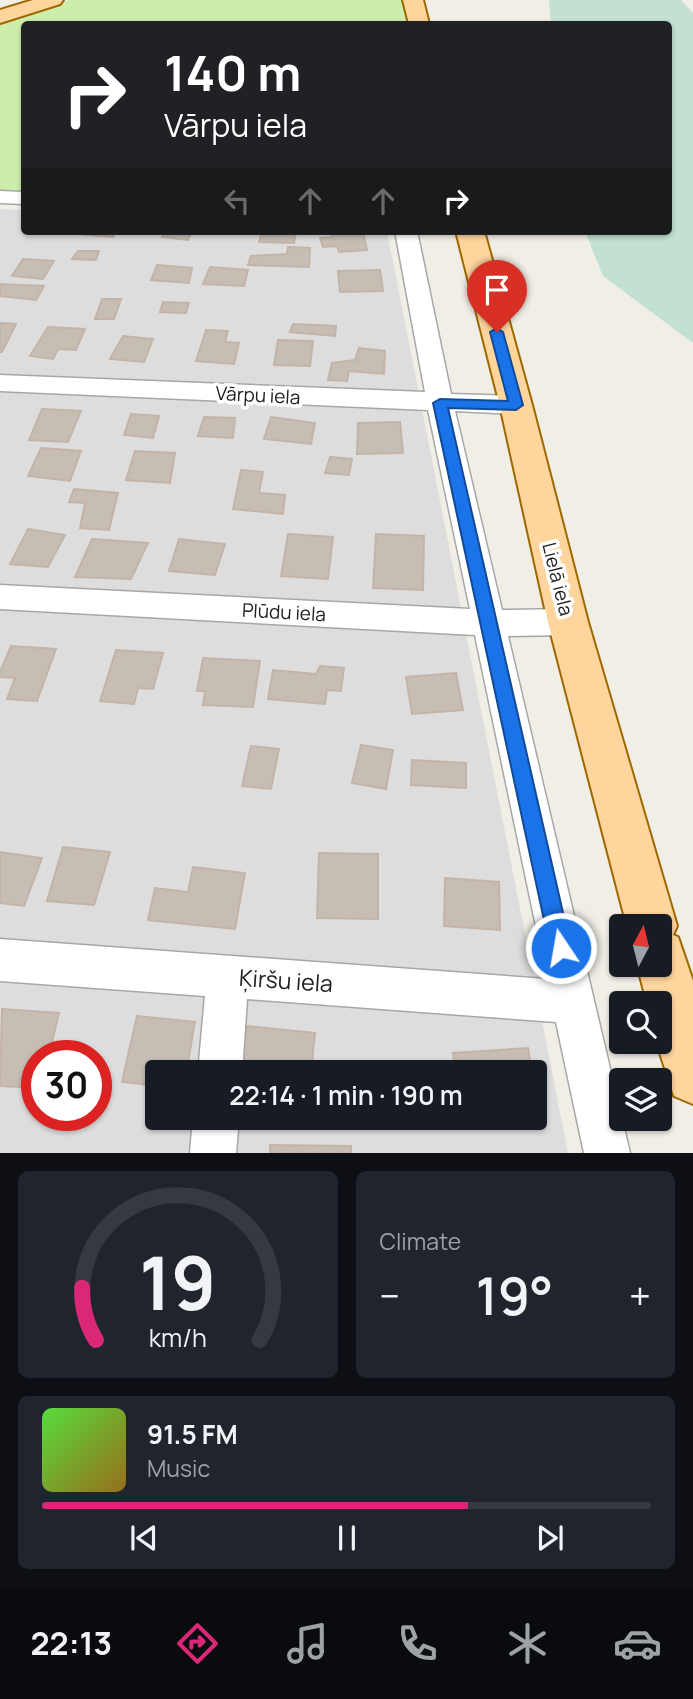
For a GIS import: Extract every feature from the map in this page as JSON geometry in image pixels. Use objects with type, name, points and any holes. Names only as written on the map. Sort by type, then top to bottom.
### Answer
[{"type":"main road","points":[[0,17],[53,0]]},
{"type":"main road","points":[[413,0],[418,21]]},
{"type":"main road","name":"Lielā iela","points":[[469,235],[516,405],[568,622],[649,914]]},
{"type":"main road","points":[[666,977],[693,1077]]},
{"type":"street","points":[[0,197],[21,198]]},
{"type":"street","points":[[407,235],[440,403],[607,1153]]},
{"type":"street","name":"Vārpu iela","points":[[0,383],[516,405]]},
{"type":"street","name":"Plūdu iela","points":[[0,597],[489,623],[568,622]]},
{"type":"street","name":"Ķiršu iela","points":[[0,960],[573,1002]]},
{"type":"street","points":[[221,1060],[228,976]]},
{"type":"street","points":[[213,1153],[215,1130]]},
{"type":"shaded area","points":[[0,209],[21,210],[21,235],[388,235],[568,1153],[0,1153]]},
{"type":"green space","points":[[70,0],[402,0],[407,21],[21,21],[21,192],[0,191],[0,23]]},
{"type":"green space","points":[[549,0],[681,0],[693,13],[693,343],[603,276],[587,235],[672,235],[672,21],[551,21]]},
{"type":"building","points":[[163,235],[190,235],[188,240],[162,237]]},
{"type":"building","points":[[261,235],[296,235],[294,243],[259,242]]},
{"type":"building","points":[[332,235],[364,235],[367,250],[339,252],[337,246],[323,247],[320,238],[333,237]]},
{"type":"building","points":[[288,247],[310,248],[309,267],[248,265],[251,256],[287,254]]},
{"type":"building","points":[[78,251],[99,251],[96,260],[72,259]]},
{"type":"building","points":[[23,259],[54,261],[43,279],[12,276]]},
{"type":"building","points":[[157,265],[192,268],[189,283],[151,280]]},
{"type":"building","points":[[210,267],[248,270],[244,286],[203,284]]},
{"type":"building","points":[[380,270],[383,291],[340,292],[338,271]]},
{"type":"building","points":[[0,284],[44,286],[36,300],[0,296]]},
{"type":"building","points":[[102,299],[121,299],[114,319],[95,319]]},
{"type":"building","points":[[163,302],[189,303],[186,313],[160,312]]},
{"type":"building","points":[[0,323],[16,324],[2,352],[0,352]]},
{"type":"building","points":[[293,324],[336,326],[335,336],[290,332]]},
{"type":"building","points":[[48,327],[85,329],[76,350],[58,349],[53,359],[30,356]]},
{"type":"building","points":[[206,330],[228,331],[225,342],[239,343],[234,364],[196,361]]},
{"type":"building","points":[[123,336],[153,339],[144,362],[110,359]]},
{"type":"building","points":[[278,340],[313,341],[310,366],[274,365]]},
{"type":"building","points":[[359,348],[385,351],[384,374],[349,371],[347,381],[328,380],[332,363],[355,360]]},
{"type":"building","points":[[42,409],[81,411],[68,442],[29,440]]},
{"type":"building","points":[[131,414],[159,416],[153,438],[124,435]]},
{"type":"building","points":[[204,417],[235,418],[233,438],[198,436]]},
{"type":"building","points":[[271,417],[315,423],[311,444],[264,439]]},
{"type":"building","points":[[400,422],[403,453],[357,454],[358,423]]},
{"type":"building","points":[[41,448],[81,451],[70,481],[28,476]]},
{"type":"building","points":[[135,451],[175,453],[170,483],[126,480]]},
{"type":"building","points":[[330,457],[352,459],[349,475],[325,473]]},
{"type":"building","points":[[241,470],[263,472],[259,493],[285,495],[283,514],[233,509]]},
{"type":"building","points":[[74,489],[118,493],[109,530],[80,528],[85,503],[69,502]]},
{"type":"building","points":[[28,529],[65,535],[48,567],[10,564]]},
{"type":"building","points":[[288,534],[333,537],[328,579],[281,576]]},
{"type":"building","points":[[376,534],[424,536],[423,590],[373,588]]},
{"type":"building","points":[[92,539],[148,543],[131,579],[75,577]]},
{"type":"building","points":[[179,539],[225,544],[215,575],[169,571]]},
{"type":"building","points":[[11,646],[56,649],[37,701],[7,699],[15,678],[0,677],[0,672]]},
{"type":"building","points":[[116,650],[163,653],[153,689],[138,688],[134,704],[100,701]]},
{"type":"building","points":[[203,658],[260,661],[253,707],[203,705],[205,691],[197,691]]},
{"type":"building","points":[[320,666],[344,668],[341,691],[327,690],[325,704],[268,699],[273,670],[316,674]]},
{"type":"building","points":[[456,673],[463,710],[412,714],[406,677]]},
{"type":"building","points":[[361,745],[393,750],[386,789],[352,783]]},
{"type":"building","points":[[251,746],[279,749],[271,789],[242,786]]},
{"type":"building","points":[[412,760],[466,763],[466,788],[411,785]]},
{"type":"building","points":[[63,847],[110,852],[94,905],[47,901]]},
{"type":"building","points":[[0,852],[42,858],[24,906],[0,903]]},
{"type":"building","points":[[319,853],[378,854],[378,919],[317,918]]},
{"type":"building","points":[[193,867],[245,873],[235,929],[148,920],[155,888],[188,892]]},
{"type":"building","points":[[445,878],[499,882],[500,930],[444,926]]},
{"type":"building","points":[[2,1009],[59,1013],[53,1040],[21,1040],[21,1087],[0,1086]]},
{"type":"building","points":[[137,1016],[195,1022],[188,1060],[145,1060],[145,1085],[122,1082]]},
{"type":"building","points":[[247,1026],[315,1033],[312,1060],[242,1060]]},
{"type":"building","points":[[528,1048],[530,1060],[454,1060],[453,1053]]},
{"type":"building","points":[[270,1145],[351,1146],[351,1153],[270,1153]]},
{"type":"route","points":[[497,332],[516,405],[440,403],[561,948]]}]
